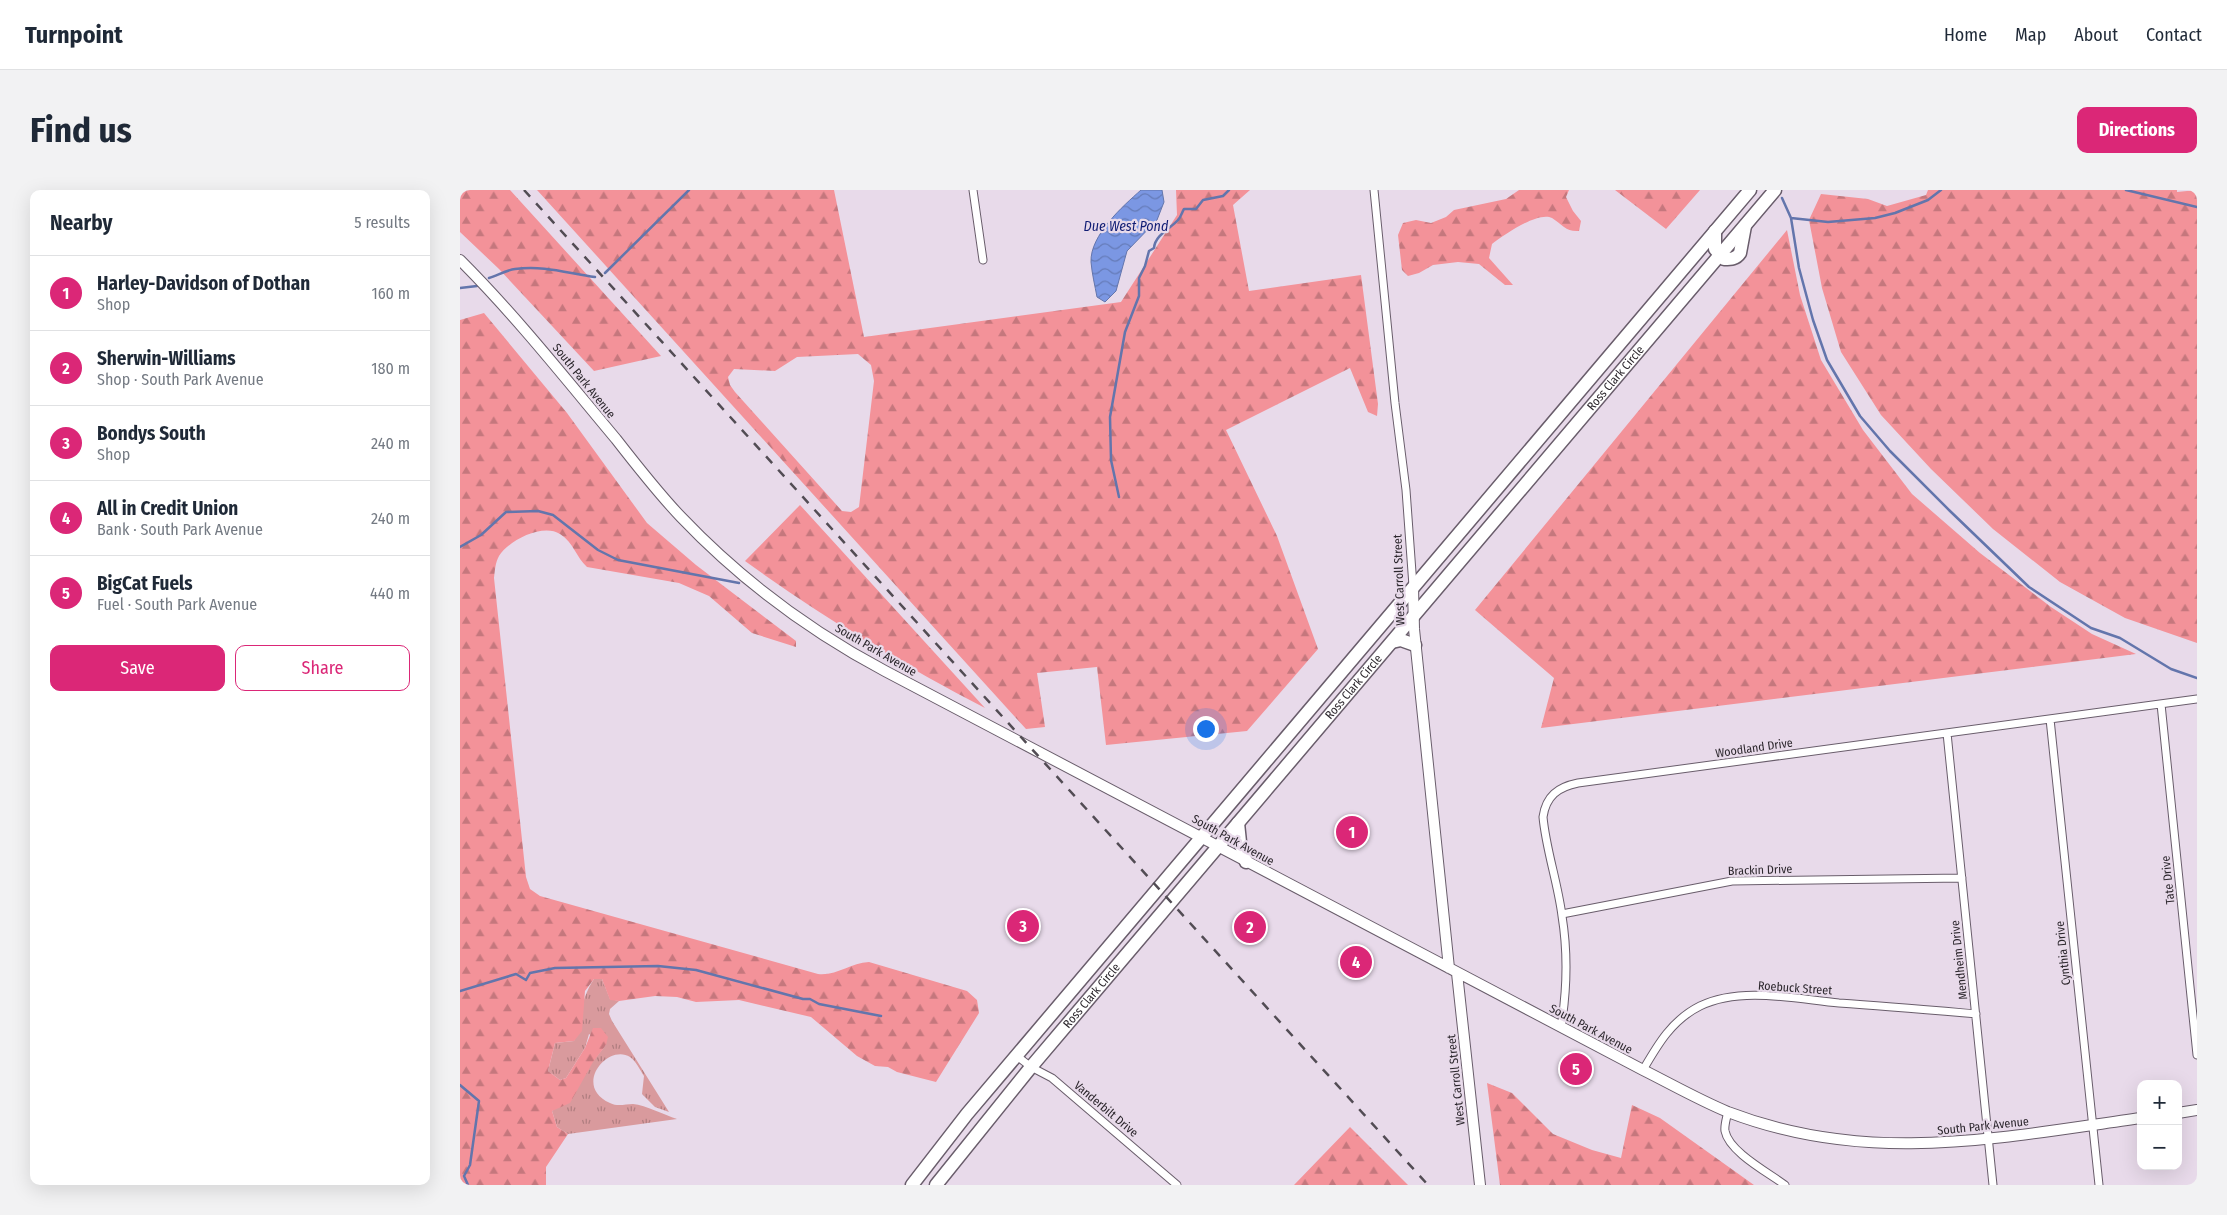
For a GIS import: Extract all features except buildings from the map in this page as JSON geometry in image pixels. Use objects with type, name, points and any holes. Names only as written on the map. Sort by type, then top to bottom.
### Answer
[{"type":"highway","name":"Ross Clark Circle","points":[[912,1185],[932,1158],[1017,1056],[1750,190]]},
{"type":"highway","name":"Ross Clark Circle","points":[[936,1185],[1031,1067],[1775,190]]},
{"type":"highway","points":[[1715,231],[1715,249],[1720,256]]},
{"type":"highway","points":[[1618,346],[1633,358]]},
{"type":"highway","points":[[1392,642],[1401,640],[1415,645]]},
{"type":"highway","points":[[1338,676],[1353,688]]},
{"type":"highway","points":[[1262,766],[1276,778]]},
{"type":"highway","points":[[1238,823],[1240,842],[1246,862]]},
{"type":"highway","points":[[932,1158],[947,1170]]},
{"type":"street","points":[[973,190],[983,260]]},
{"type":"street","name":"West Carroll Street","points":[[1374,190],[1395,403],[1407,500],[1415,645],[1480,1185]]},
{"type":"street","name":"South Park Avenue","points":[[460,260],[510,312],[681,517],[721,556],[815,630],[864,660],[1643,1070],[1728,1111],[1806,1134],[1857,1142],[1924,1145],[1988,1139],[2137,1119]]},
{"type":"street","name":"Woodland Drive","points":[[1561,1027],[1567,971],[1562,914],[1543,817],[1546,803],[1551,796],[1563,787],[2197,699]]},
{"type":"street","name":"Tate Drive","points":[[2161,704],[2197,1055]]},
{"type":"street","name":"Cynthia Drive","points":[[2050,719],[2099,1185]]},
{"type":"street","name":"Mendheim Drive","points":[[1948,733],[1993,1185]]},
{"type":"street","name":"Brackin Drive","points":[[1562,914],[1732,881],[1962,878]]},
{"type":"street","name":"Roebuck Street","points":[[1643,1070],[1658,1044],[1679,1020],[1699,1007],[1729,997],[1770,997],[1976,1014]]},
{"type":"street","name":"Vanderbilt Drive","points":[[1017,1056],[1031,1067],[1052,1078],[1177,1185]]},
{"type":"street","points":[[2182,1112],[2197,1110]]},
{"type":"street","points":[[1728,1111],[1725,1129],[1732,1144],[1747,1158],[1785,1185]]},
{"type":"green space","points":[[460,190],[510,190],[661,356],[594,371],[499,269],[460,232]]},
{"type":"green space","points":[[537,190],[834,190],[864,337],[1121,302],[1177,215],[1176,190],[1250,190],[1233,205],[1249,291],[1361,275],[1378,404],[1377,416],[1368,412],[1350,368],[1226,430],[1277,536],[1318,649],[1247,731],[1106,745],[1097,667],[1037,673],[1045,727],[1026,729]],"holes":[[[858,354],[871,365],[874,381],[859,507],[851,512],[842,511],[735,392],[730,385],[728,377],[734,369],[775,371],[797,357]]]},
{"type":"green space","points":[[1519,190],[1569,190],[1566,197],[1581,221],[1579,231],[1575,231],[1568,229],[1552,218],[1538,218],[1521,225],[1492,244],[1489,258],[1513,285],[1505,285],[1479,264],[1458,262],[1433,265],[1419,273],[1408,276],[1402,270],[1398,235],[1403,223],[1416,220],[1431,223],[1446,217],[1454,210],[1506,199]]},
{"type":"green space","points":[[1615,190],[1700,190],[1666,229]]},
{"type":"green space","points":[[1928,190],[2177,190],[2177,192],[2197,190],[2197,643],[2125,618],[2060,582],[1993,529],[1931,469],[1881,415],[1841,352],[1822,288],[1809,220],[1821,194],[1868,199],[1887,206],[1926,195]]},
{"type":"green space","points":[[1787,230],[1800,295],[1821,360],[1863,430],[1912,494],[1980,553],[2051,607],[2092,634],[2136,654],[1541,728],[1554,678],[1475,610]]},
{"type":"green space","points":[[484,313],[567,413],[647,523],[696,565],[796,641],[796,647],[752,633],[709,596],[679,583],[587,567],[569,542],[553,531],[536,532],[510,544],[499,556],[494,578],[526,877],[530,889],[540,896],[818,974],[831,973],[869,962],[967,991],[977,1000],[979,1013],[936,1082],[897,1072],[888,1067],[875,1066],[857,1056],[811,1017],[739,1000],[696,1002],[677,997],[655,996],[619,1001],[610,1000],[602,979],[594,979],[585,991],[582,1031],[574,1041],[555,1043],[548,1071],[560,1080],[566,1078],[585,1048],[593,1028],[601,1028],[608,1037],[606,1045],[593,1062],[570,1103],[552,1111],[557,1127],[568,1134],[546,1167],[546,1185],[460,1185],[460,320]]},
{"type":"green space","points":[[800,505],[985,708],[862,639],[745,561]]},
{"type":"green space","points":[[594,979],[602,979],[610,999],[619,1001],[610,1009],[609,1014],[612,1021],[669,1112],[655,1107],[642,1094],[644,1076],[630,1057],[621,1054],[612,1056],[598,1068],[594,1077],[594,1087],[599,1096],[613,1104],[638,1105],[677,1119],[568,1134],[557,1127],[552,1111],[606,1045],[589,1034],[585,1048],[566,1078],[560,1080],[548,1071],[555,1043],[574,1041],[584,1001]]},
{"type":"green space","points":[[1487,1083],[1512,1093],[1553,1134],[1592,1150],[1621,1158],[1632,1105],[1660,1118],[1754,1185],[1500,1185]]},
{"type":"green space","points":[[1350,1127],[1408,1185],[1294,1185]]},
{"type":"water","name":"Due West Pond","points":[[1141,190],[1162,190],[1164,202],[1157,220],[1127,251],[1116,291],[1105,302],[1097,297],[1091,266],[1092,252],[1109,222]]},
{"type":"waterway","points":[[605,273],[689,190]]},
{"type":"waterway","points":[[1119,497],[1111,460],[1110,417],[1125,332],[1139,296],[1139,278],[1149,251],[1154,248],[1157,239],[1179,219],[1184,209],[1196,209],[1203,200],[1223,196],[1229,190]]},
{"type":"waterway","points":[[1791,218],[1828,222],[1875,218],[1895,213],[1928,200],[1941,190]]},
{"type":"waterway","points":[[2126,190],[2197,207]]},
{"type":"waterway","points":[[1782,198],[1791,218],[1799,268],[1813,320],[1827,360],[1860,416],[1890,451],[2029,587],[2091,628],[2120,638],[2171,669],[2197,678]]},
{"type":"waterway","points":[[489,278],[509,270],[525,268],[545,269],[595,277]]},
{"type":"waterway","points":[[460,288],[477,286]]},
{"type":"waterway","points":[[460,547],[481,535],[506,512],[538,511],[553,515],[598,550],[618,560],[739,583]]},
{"type":"waterway","points":[[460,991],[516,974],[526,980],[530,973],[555,968],[658,966],[696,970],[803,999],[810,999],[819,1004],[881,1016]]},
{"type":"waterway","points":[[460,1085],[479,1101],[470,1165],[464,1176],[468,1185]]},
{"type":"railway","points":[[524,190],[1428,1185]]},
{"type":"place","name":"Harley-Davidson of Dothan","points":[[1352,832]]},
{"type":"place","name":"Bondys South","points":[[1023,926]]},
{"type":"place","name":"Sherwin-Williams","points":[[1250,927]]},
{"type":"place","name":"All in Credit Union","points":[[1356,962]]},
{"type":"place","name":"BigCat Fuels","points":[[1576,1069]]}]
